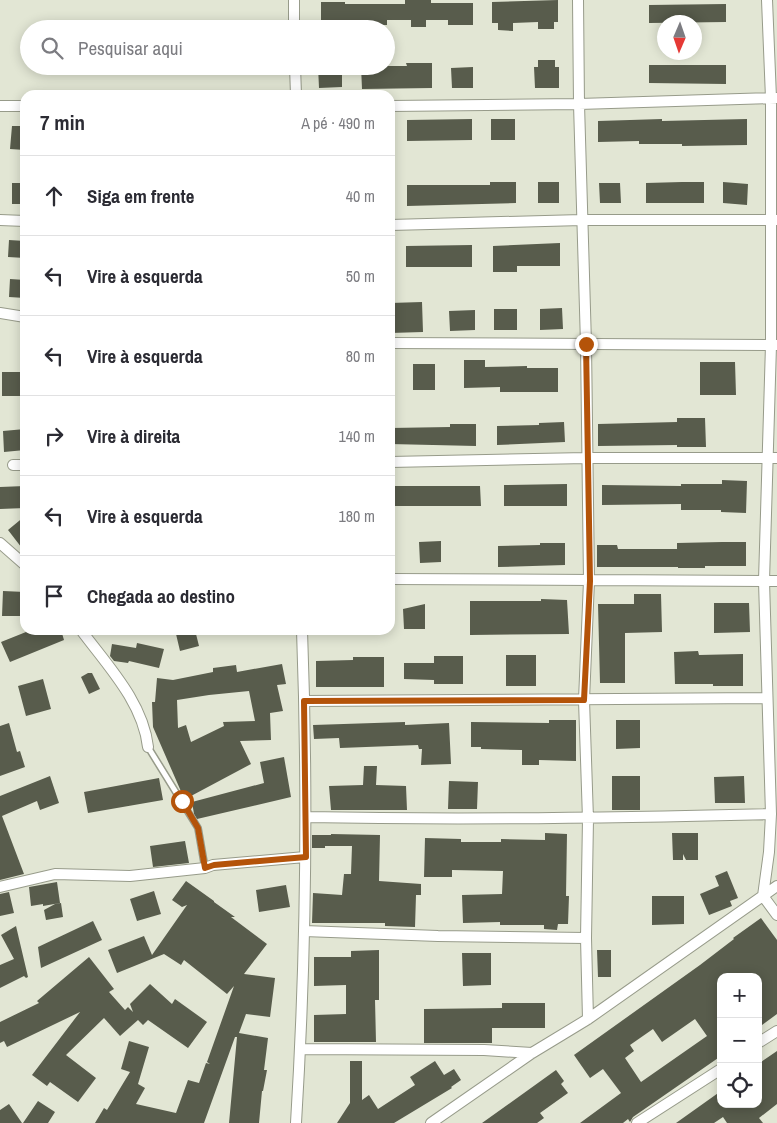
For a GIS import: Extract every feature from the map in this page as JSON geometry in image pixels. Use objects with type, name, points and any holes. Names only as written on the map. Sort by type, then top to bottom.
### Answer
[{"type":"street","points":[[294,0],[294,20]]},
{"type":"street","points":[[578,0],[590,581],[584,700],[588,819],[586,938],[588,1019]]},
{"type":"street","points":[[767,0],[774,98],[774,345],[772,458],[764,581],[770,814],[769,852],[764,896],[777,915]]},
{"type":"street","points":[[295,75],[296,90]]},
{"type":"street","points":[[395,106],[579,104],[774,98]]},
{"type":"street","points":[[0,106],[20,106]]},
{"type":"street","points":[[0,220],[20,221]]},
{"type":"street","points":[[395,225],[582,220],[774,220]]},
{"type":"street","points":[[0,313],[20,316]]},
{"type":"street","points":[[395,343],[774,345]]},
{"type":"street","points":[[395,462],[587,458],[772,458]]},
{"type":"street","points":[[13,465],[20,465]]},
{"type":"street","points":[[0,542],[20,560]]},
{"type":"street","points":[[395,579],[777,581]]},
{"type":"street","points":[[85,635],[130,696],[140,713],[147,732],[148,747]]},
{"type":"street","points":[[296,1123],[306,857],[302,635]]},
{"type":"street","points":[[304,701],[766,698]]},
{"type":"street","points":[[306,817],[428,820],[588,819],[770,814]]},
{"type":"street","points":[[0,887],[55,874],[130,876],[205,868],[214,865],[306,857]]},
{"type":"street","points":[[431,1123],[532,1053],[588,1019],[777,886]]},
{"type":"street","points":[[304,931],[438,936],[586,938]]},
{"type":"street","points":[[762,1040],[777,1031]]},
{"type":"street","points":[[300,1049],[484,1050],[532,1053]]},
{"type":"street","points":[[637,1123],[717,1071]]},
{"type":"lane","points":[[148,747],[198,828],[205,868]]},
{"type":"building","points":[[405,0],[431,0],[431,3],[473,3],[473,25],[448,25],[448,20],[426,20],[426,27],[411,27],[411,20],[321,20],[321,2],[405,4]]},
{"type":"building","points":[[558,0],[558,22],[554,22],[554,29],[538,29],[538,22],[513,23],[513,31],[498,30],[498,23],[492,23],[492,2]]},
{"type":"building","points":[[726,4],[726,22],[702,22],[702,15],[657,15],[657,23],[649,23],[649,5]]},
{"type":"building","points":[[538,60],[555,60],[555,67],[559,67],[559,88],[535,88],[534,67],[538,67]]},
{"type":"building","points":[[406,63],[432,63],[432,88],[362,89],[361,75],[395,75],[395,66],[407,66]]},
{"type":"building","points":[[649,65],[726,65],[726,84],[649,83]]},
{"type":"building","points":[[473,67],[473,88],[452,88],[451,68]]},
{"type":"building","points":[[318,75],[342,75],[342,87],[319,88]]},
{"type":"building","points":[[472,119],[472,140],[407,141],[407,120]]},
{"type":"building","points":[[491,119],[515,119],[515,140],[491,140]]},
{"type":"building","points":[[662,119],[662,121],[747,119],[747,145],[682,146],[682,144],[639,144],[639,141],[598,142],[598,121]]},
{"type":"building","points":[[12,126],[20,126],[20,150],[10,149]]},
{"type":"building","points":[[490,182],[516,182],[516,203],[407,206],[407,185],[490,185]]},
{"type":"building","points":[[538,182],[559,182],[559,203],[538,203]]},
{"type":"building","points":[[704,182],[704,203],[646,203],[646,183]]},
{"type":"building","points":[[723,182],[748,184],[747,205],[723,203]]},
{"type":"building","points":[[12,183],[20,183],[20,204],[12,204]]},
{"type":"building","points":[[599,183],[620,183],[621,203],[600,203]]},
{"type":"building","points":[[9,240],[20,241],[20,258],[8,257]]},
{"type":"building","points":[[560,243],[560,266],[517,266],[517,272],[493,272],[493,246]]},
{"type":"building","points":[[472,245],[472,267],[406,267],[406,246]]},
{"type":"building","points":[[10,279],[20,280],[20,298],[9,297]]},
{"type":"building","points":[[422,302],[423,332],[395,333],[395,303]]},
{"type":"building","points":[[562,308],[563,329],[540,330],[540,309]]},
{"type":"building","points":[[494,309],[517,309],[517,330],[494,330]]},
{"type":"building","points":[[475,310],[475,330],[450,331],[449,311]]},
{"type":"building","points":[[464,360],[485,360],[485,367],[527,366],[527,368],[558,368],[558,392],[500,392],[500,387],[464,388]]},
{"type":"building","points":[[700,362],[735,362],[736,395],[700,395]]},
{"type":"building","points":[[413,364],[435,364],[435,390],[413,390]]},
{"type":"building","points":[[2,372],[20,372],[20,396],[2,396]]},
{"type":"building","points":[[677,418],[705,418],[706,447],[677,447],[677,445],[598,446],[598,424],[677,422]]},
{"type":"building","points":[[564,422],[565,442],[497,445],[497,426],[539,425],[539,423]]},
{"type":"building","points":[[450,424],[476,424],[476,446],[395,444],[395,428],[450,427]]},
{"type":"building","points":[[20,429],[20,450],[4,452],[3,431]]},
{"type":"building","points":[[722,480],[747,481],[746,513],[721,512],[721,510],[681,510],[681,504],[602,505],[602,485],[681,486],[681,484],[722,484]]},
{"type":"building","points":[[567,484],[567,506],[504,506],[504,485]]},
{"type":"building","points":[[20,486],[20,508],[0,509],[0,487]]},
{"type":"building","points":[[395,486],[480,486],[481,506],[395,506]]},
{"type":"building","points":[[20,520],[20,546],[8,530]]},
{"type":"building","points":[[441,541],[441,562],[420,563],[419,542]]},
{"type":"building","points":[[746,542],[746,566],[705,566],[705,568],[597,567],[597,545],[617,545],[618,549],[677,549],[677,543]]},
{"type":"building","points":[[540,543],[565,543],[565,565],[498,567],[498,546],[540,545]]},
{"type":"building","points":[[3,591],[20,592],[20,616],[2,616]]},
{"type":"building","points":[[634,594],[661,594],[662,632],[625,633],[625,683],[600,683],[598,604],[634,604]]},
{"type":"building","points":[[541,599],[567,600],[569,634],[470,635],[470,601],[541,601]]},
{"type":"building","points":[[714,603],[749,603],[750,632],[714,633]]},
{"type":"building","points":[[425,604],[425,629],[404,629],[403,609]]},
{"type":"building","points":[[20,634],[62,635],[64,640],[10,662],[1,642]]},
{"type":"building","points":[[176,635],[196,635],[199,646],[180,651]]},
{"type":"building","points":[[137,643],[164,649],[159,668],[129,661],[128,663],[114,661],[110,656],[112,644],[136,648]]},
{"type":"building","points":[[698,651],[699,655],[743,654],[743,686],[675,684],[674,652]]},
{"type":"building","points":[[506,655],[536,655],[536,686],[506,686]]},
{"type":"building","points":[[434,656],[463,656],[463,684],[434,684],[434,680],[404,679],[404,663],[434,663]]},
{"type":"building","points":[[353,657],[384,657],[384,687],[316,687],[316,661],[353,660]]},
{"type":"building","points":[[282,664],[286,684],[277,685],[283,711],[270,713],[271,740],[240,741],[251,764],[191,796],[190,793],[183,796],[153,727],[152,702],[155,702],[157,678],[173,680],[213,672],[213,668],[236,665],[237,672]],"holes":[[[249,691],[255,721],[223,722],[224,726],[191,742],[186,725],[178,728],[177,700]]]},
{"type":"building","points":[[92,673],[100,689],[89,694],[81,677]]},
{"type":"building","points":[[43,679],[51,709],[26,716],[18,686]]},
{"type":"building","points":[[549,720],[576,720],[576,761],[539,760],[539,765],[522,765],[522,750],[471,747],[471,722],[549,723]]},
{"type":"building","points":[[616,720],[640,720],[640,748],[616,749]]},
{"type":"building","points":[[405,722],[405,725],[449,723],[451,764],[421,765],[422,749],[419,749],[418,745],[340,748],[339,738],[314,739],[313,725]]},
{"type":"building","points":[[9,723],[17,752],[20,751],[25,767],[0,776],[0,726]]},
{"type":"building","points":[[284,757],[291,797],[197,819],[192,802],[264,783],[260,762]]},
{"type":"building","points":[[364,766],[377,766],[376,785],[406,786],[407,810],[331,810],[329,786],[363,785]]},
{"type":"building","points":[[50,776],[59,803],[40,810],[37,801],[2,816],[24,874],[0,880],[0,796]]},
{"type":"building","points":[[612,776],[640,776],[640,810],[612,810]]},
{"type":"building","points":[[744,776],[745,803],[715,803],[714,777]]},
{"type":"building","points":[[159,778],[163,800],[88,813],[84,792]]},
{"type":"building","points":[[449,781],[478,782],[477,809],[448,809]]},
{"type":"building","points":[[545,833],[567,834],[566,896],[569,896],[568,924],[558,924],[557,930],[544,929],[544,925],[500,925],[500,922],[463,923],[462,895],[502,894],[503,871],[452,870],[452,877],[424,877],[425,838],[461,839],[461,842],[501,842],[501,839],[545,840]]},
{"type":"building","points":[[672,833],[698,833],[698,860],[686,860],[683,854],[683,860],[673,860]]},
{"type":"building","points":[[312,835],[380,835],[379,881],[421,884],[421,895],[416,895],[415,927],[385,926],[385,923],[312,923],[313,893],[342,895],[344,874],[351,874],[352,846],[312,848]]},
{"type":"building","points":[[185,841],[189,863],[153,867],[150,846]]},
{"type":"building","points":[[727,871],[738,898],[730,901],[732,906],[709,915],[700,894],[719,886],[715,876]]},
{"type":"building","points":[[186,881],[235,917],[231,917],[267,944],[244,974],[275,978],[270,1017],[246,1014],[239,1033],[268,1038],[264,1070],[267,1070],[262,1091],[259,1123],[229,1123],[237,1037],[235,1037],[204,1123],[95,1123],[104,1108],[107,1110],[130,1072],[121,1069],[129,1041],[149,1047],[138,1084],[145,1088],[136,1104],[176,1113],[188,1080],[199,1083],[206,1063],[210,1064],[207,1062],[234,986],[227,994],[184,960],[181,965],[164,954],[117,973],[108,950],[144,936],[152,955],[187,905],[182,907],[172,900]]},
{"type":"building","points":[[57,882],[60,903],[31,906],[29,887]]},
{"type":"building","points":[[286,885],[290,907],[259,912],[256,890]]},
{"type":"building","points":[[154,891],[161,914],[137,921],[130,899]]},
{"type":"building","points":[[9,892],[14,913],[0,916],[0,894]]},
{"type":"building","points":[[652,896],[684,896],[684,924],[652,925]]},
{"type":"building","points":[[61,903],[63,917],[46,920],[44,910]]},
{"type":"building","points":[[761,918],[777,940],[777,1014],[762,1025],[762,973],[717,973],[717,1059],[633,1117],[630,1122],[628,1119],[623,1123],[580,1123],[621,1093],[603,1069],[590,1078],[574,1055]],"holes":[[[695,1019],[707,1036],[641,1082],[625,1058],[634,1051],[630,1045],[653,1029],[662,1042]]]},
{"type":"building","points":[[93,921],[102,940],[41,968],[38,947]]},
{"type":"building","points":[[16,926],[28,977],[24,976],[0,988],[0,965],[14,959],[1,935]]},
{"type":"building","points":[[379,950],[379,1000],[375,1000],[376,1042],[314,1042],[314,1015],[346,1014],[346,985],[314,986],[314,957],[351,957],[351,951]]},
{"type":"building","points":[[597,950],[611,950],[611,977],[598,977]]},
{"type":"building","points":[[462,953],[491,953],[491,985],[463,986]]},
{"type":"building","points":[[89,957],[114,989],[109,992],[125,1010],[128,1007],[133,1012],[130,1004],[150,984],[172,1004],[175,999],[207,1022],[188,1048],[148,1020],[143,1025],[138,1020],[120,1036],[104,1018],[66,1055],[96,1078],[78,1102],[50,1082],[47,1086],[32,1075],[80,1012],[7,1047],[4,1041],[0,1043],[0,1022],[39,1003],[37,1001]]},
{"type":"building","points":[[502,1003],[545,1003],[545,1028],[492,1028],[492,1043],[424,1043],[424,1009],[502,1008]]},
{"type":"building","points":[[777,1051],[777,1104],[759,1118],[763,1123],[727,1123],[723,1117],[714,1123],[676,1123],[717,1094],[717,1108],[762,1108],[762,1061]]},
{"type":"building","points":[[350,1061],[362,1061],[362,1100],[369,1095],[378,1109],[415,1085],[410,1077],[435,1061],[444,1075],[454,1069],[461,1080],[452,1088],[394,1123],[337,1123],[350,1103]]},
{"type":"building","points":[[556,1070],[564,1081],[561,1084],[568,1093],[540,1113],[544,1118],[537,1123],[482,1123]]},
{"type":"building","points":[[38,1101],[55,1112],[48,1123],[23,1123]]},
{"type":"building","points":[[9,1104],[22,1123],[0,1123],[0,1110]]},
{"type":"route","points":[[182,801],[198,828],[205,868],[214,865],[306,857],[304,701],[584,700],[590,581],[586,344]]}]
